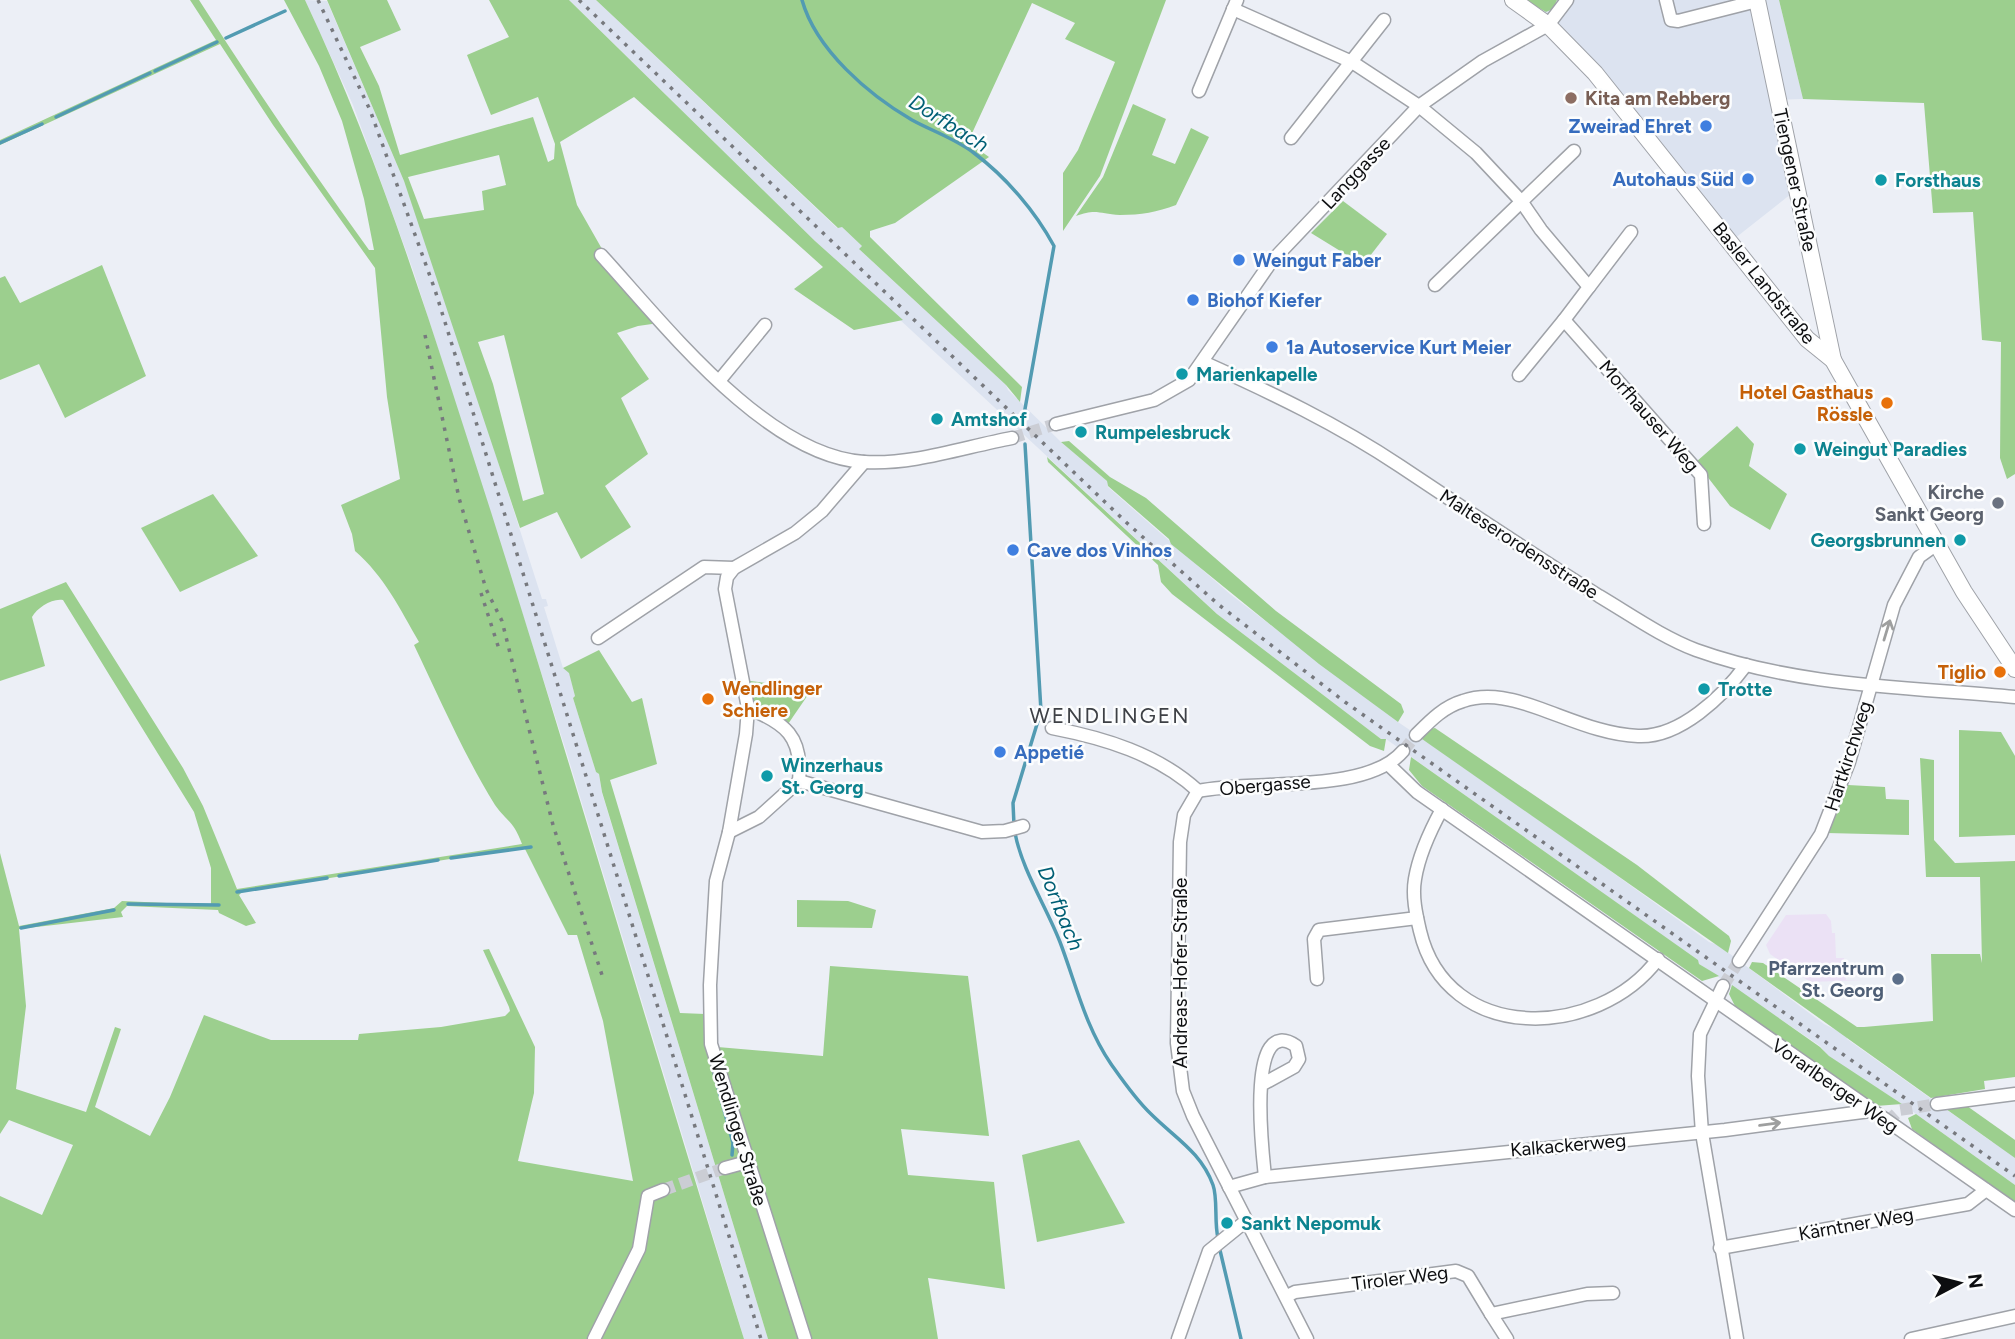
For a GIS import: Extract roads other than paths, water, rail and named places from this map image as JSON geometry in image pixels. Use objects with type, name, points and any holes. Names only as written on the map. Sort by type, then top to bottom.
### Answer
[{"type":"street","name":"Basler Landstraße","points":[[1513,0],[1548,25],[1624,107],[1807,339],[1833,360],[1937,544],[2015,669]]},
{"type":"street","points":[[1548,25],[1567,0]]},
{"type":"street","points":[[1665,0],[1671,20],[1678,21],[1757,1]]},
{"type":"street","name":"Tiengener Straße","points":[[1757,1],[1833,360]]},
{"type":"street","points":[[1199,90],[1235,5],[1352,62],[1419,106],[1476,153],[1521,201],[1541,230],[1590,287]]},
{"type":"street","points":[[1291,138],[1384,20]]},
{"type":"street","name":"Langgasse","points":[[1203,362],[1271,261],[1419,106],[1483,61],[1548,25]]},
{"type":"street","points":[[1435,285],[1574,151]]},
{"type":"street","points":[[1519,375],[1631,232]]},
{"type":"street","points":[[601,255],[719,381],[763,419],[798,442],[841,459],[899,462],[1012,438]]},
{"type":"street","name":"Morfhauser Weg","points":[[1564,320],[1701,475],[1704,524]]},
{"type":"street","points":[[719,381],[765,325]]},
{"type":"street","points":[[1056,424],[1154,400],[1189,380],[1203,362]]},
{"type":"street","name":"Malteserordensstraße","points":[[1203,362],[1274,393],[1356,437],[1530,553],[1667,637],[1694,649],[1746,665],[1869,688],[2015,697]]},
{"type":"street","points":[[598,638],[704,567],[734,568],[795,533],[822,511],[864,462]]},
{"type":"street","name":"Hartkirchweg","points":[[1739,961],[1821,834],[1849,762],[1869,688],[1902,587],[1919,557],[1937,544]]},
{"type":"street","name":"Wendlinger Straße","points":[[734,568],[727,577],[725,589],[748,708],[729,832],[716,881],[710,985],[711,1044],[805,1339]]},
{"type":"street","points":[[1416,735],[1443,710],[1461,701],[1489,698],[1520,702],[1615,732],[1639,736],[1658,733],[1680,724],[1708,704],[1746,665]]},
{"type":"street","points":[[748,708],[786,727],[793,738],[799,780]]},
{"type":"street","name":"Obergasse","points":[[1052,729],[1119,744],[1175,772],[1198,791],[1345,777],[1389,765],[1403,751]]},
{"type":"street","name":"Vorarlberger Weg","points":[[1389,765],[1407,784],[1442,809],[2015,1210]]},
{"type":"street","points":[[799,780],[982,832],[1017,828]]},
{"type":"street","points":[[729,832],[759,817],[799,780]]},
{"type":"street","name":"Andreas-Hofer-Straße","points":[[1198,791],[1184,815],[1180,842],[1178,1068],[1192,1116],[1307,1339]]},
{"type":"street","points":[[1442,809],[1429,835],[1415,878],[1417,918],[1429,957],[1446,982],[1472,1003],[1510,1017],[1554,1019],[1589,1010],[1648,972],[1658,959]]},
{"type":"street","points":[[1317,979],[1314,939],[1319,930],[1417,918]]},
{"type":"street","points":[[1723,986],[1700,1034],[1702,1133],[1737,1339]]},
{"type":"street","points":[[1261,1085],[1258,1098],[1265,1177]]},
{"type":"street","points":[[1937,1104],[2015,1094]]},
{"type":"street","name":"Kalkackerweg","points":[[1229,1187],[1265,1177],[1702,1133],[1870,1111]]},
{"type":"street","points":[[725,1168],[747,1162]]},
{"type":"street","points":[[594,1339],[639,1249],[648,1196],[663,1190]]},
{"type":"street","name":"Kärntner Weg","points":[[1720,1248],[1968,1204],[1986,1190]]},
{"type":"street","points":[[1178,1339],[1212,1248],[1247,1222]]},
{"type":"street","name":"Tiroler Weg","points":[[1287,1296],[1295,1292],[1456,1270],[1468,1276],[1507,1339]]},
{"type":"street","points":[[1492,1314],[1587,1294],[1613,1293]]},
{"type":"street","points":[[1911,1339],[2015,1316]]},
{"type":"waterway","name":"Dorfbach","points":[[802,0],[819,36],[846,69],[896,110],[960,143],[986,162],[1019,195],[1054,246],[1025,409]]},
{"type":"waterway","points":[[226,38],[285,11]]},
{"type":"waterway","points":[[155,71],[217,42]]},
{"type":"waterway","points":[[56,117],[150,73]]},
{"type":"waterway","points":[[0,143],[42,124]]},
{"type":"waterway","name":"Dorfbach","points":[[1014,825],[1013,803],[1041,711],[1025,444]]},
{"type":"waterway","name":"Dorfbach","points":[[1015,833],[1023,861],[1060,942],[1088,1020],[1102,1050],[1140,1103],[1194,1154],[1208,1173],[1214,1191],[1218,1238]]},
{"type":"waterway","points":[[451,858],[531,847]]},
{"type":"waterway","points":[[339,876],[438,860]]},
{"type":"waterway","points":[[237,892],[327,878]]},
{"type":"waterway","points":[[128,904],[219,905]]},
{"type":"waterway","points":[[21,928],[114,910]]},
{"type":"waterway","points":[[713,1069],[733,1143],[732,1155]]},
{"type":"waterway","name":"Dorfbach","points":[[1219,1246],[1241,1339]]},
{"type":"tunnel","points":[[1012,438],[1056,424]]},
{"type":"tunnel","points":[[1403,751],[1416,735]]},
{"type":"tunnel","points":[[1723,986],[1739,961]]},
{"type":"tunnel","points":[[1887,1122],[1900,1110],[1937,1104]]},
{"type":"tunnel","points":[[663,1190],[725,1168]]},
{"type":"railway","points":[[318,0],[370,110],[435,290],[761,1339]]},
{"type":"railway","points":[[579,0],[1127,523],[1219,605],[1345,702],[2015,1176]]},
{"type":"railway","points":[[425,335],[459,498],[486,589],[502,621],[553,825],[602,975]]},
{"type":"railway","points":[[481,593],[499,649]]},
{"type":"place","name":"Kita am Rebberg","points":[[1571,98]]},
{"type":"place","name":"Zweirad Ehret","points":[[1706,126]]},
{"type":"place","name":"Autohaus Süd","points":[[1748,179]]},
{"type":"place","name":"Forsthaus","points":[[1881,180]]},
{"type":"place","name":"Weingut Faber","points":[[1239,260]]},
{"type":"place","name":"Biohof Kiefer","points":[[1193,300]]},
{"type":"place","name":"1a Autoservice Kurt Meier","points":[[1272,347]]},
{"type":"place","name":"Marienkapelle","points":[[1182,374]]},
{"type":"place","name":"Hotel Gasthaus Rössle","points":[[1887,403]]},
{"type":"place","name":"Amtshof","points":[[937,419]]},
{"type":"place","name":"Rumpelesbruck","points":[[1081,432]]},
{"type":"place","name":"Weingut Paradies","points":[[1800,449]]},
{"type":"place","name":"Kirche Sankt Georg","points":[[1998,503]]},
{"type":"place","name":"Georgsbrunnen","points":[[1960,540]]},
{"type":"place","name":"Cave dos Vinhos","points":[[1013,550]]},
{"type":"place","name":"Tiglio","points":[[2000,672]]},
{"type":"place","name":"Trotte","points":[[1704,689]]},
{"type":"place","name":"Wendlinger Schiere","points":[[708,699]]},
{"type":"place","name":"Appetié","points":[[1000,752]]},
{"type":"place","name":"Winzerhaus St. Georg","points":[[767,776]]},
{"type":"place","name":"Pfarrzentrum St. Georg","points":[[1898,979]]},
{"type":"place","name":"Sankt Nepomuk","points":[[1227,1223]]},
{"type":"district","name":"WENDLINGEN","points":[[1110,715]]}]
